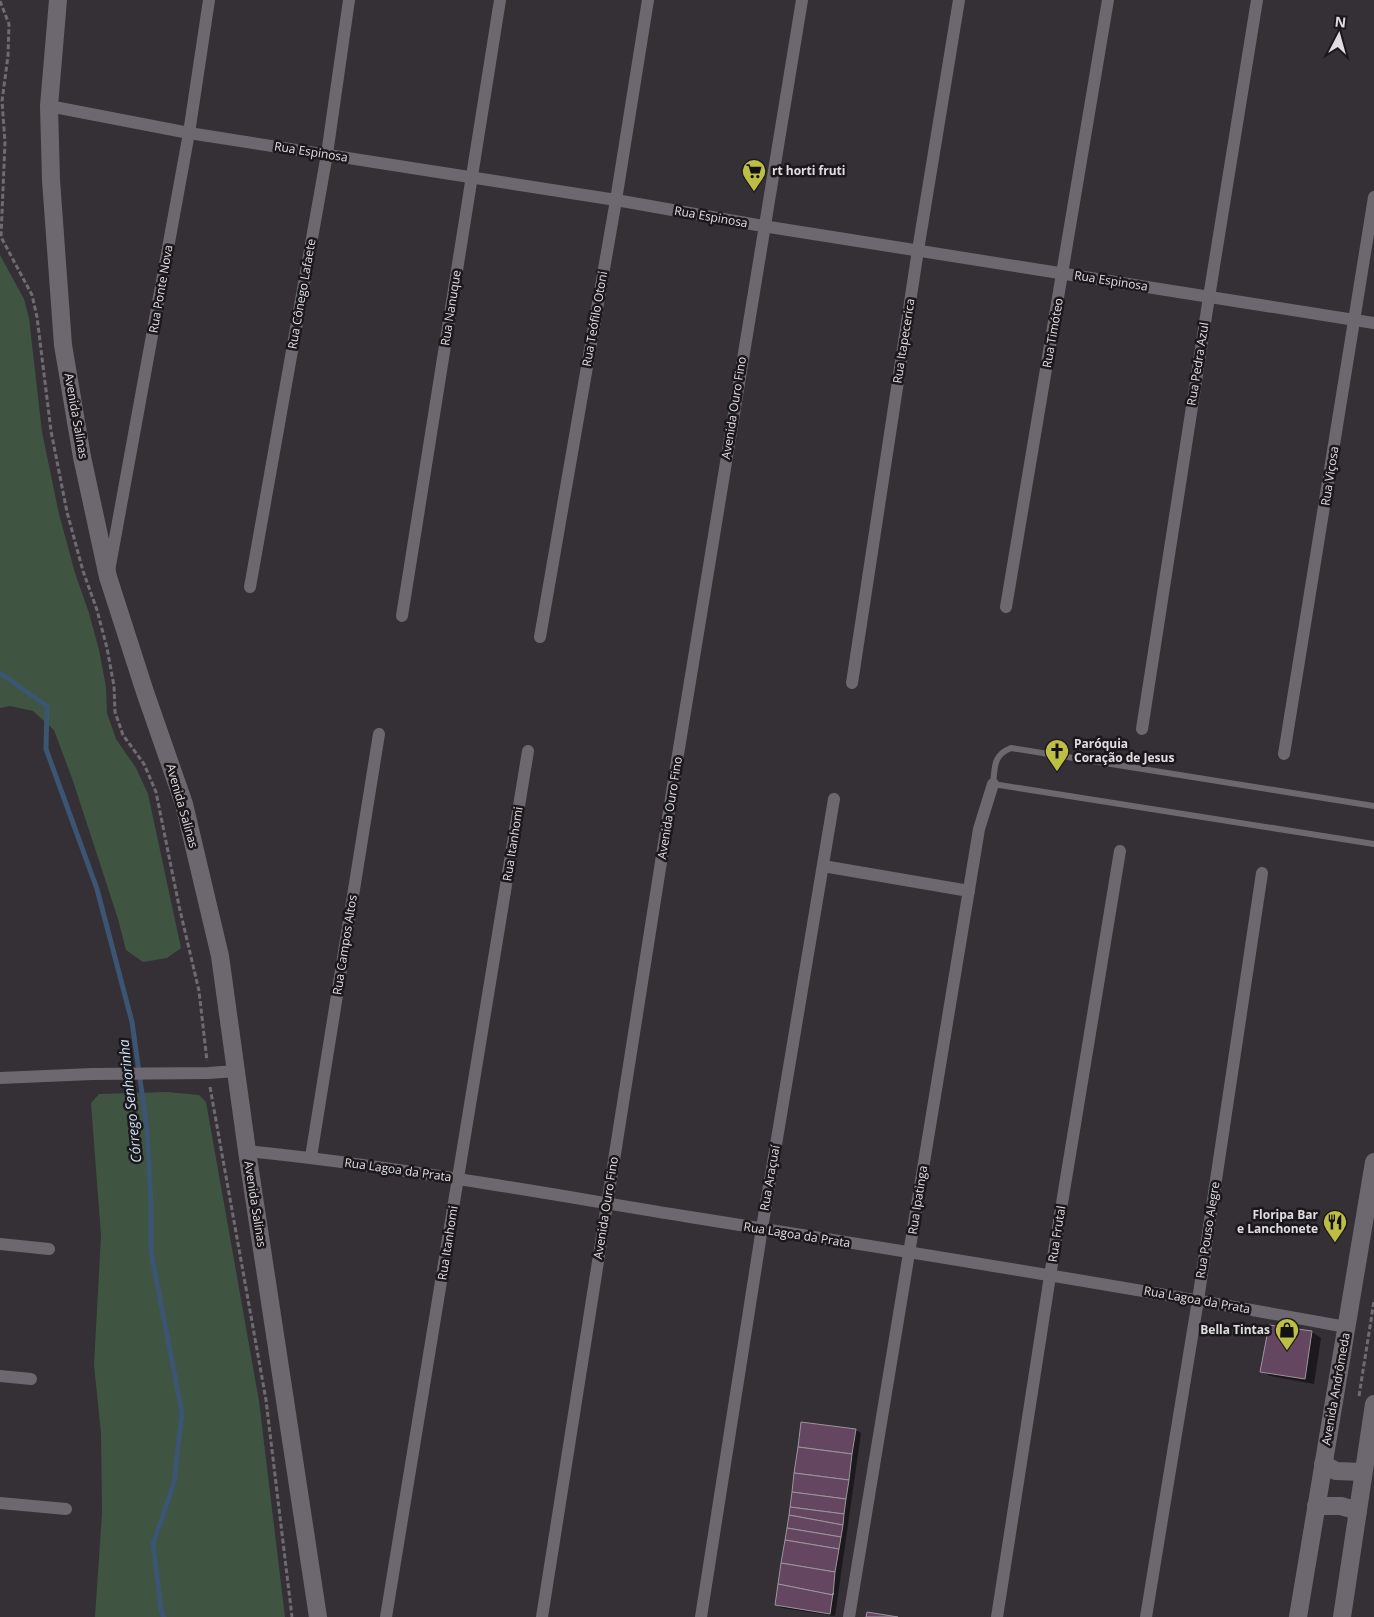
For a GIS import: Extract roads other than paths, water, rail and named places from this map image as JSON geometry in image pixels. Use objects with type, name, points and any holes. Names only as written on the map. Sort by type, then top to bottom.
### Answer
[{"type":"street","name":"Avenida Salinas","points":[[58,0],[49,106],[51,180],[63,345],[82,458],[108,577],[184,804],[220,956],[247,1150],[318,1617]]},
{"type":"street","name":"Rua Ponte Nova","points":[[108,577],[189,133],[209,0]]},
{"type":"street","name":"Rua Cônego Lafaete","points":[[250,587],[327,154],[349,0]]},
{"type":"street","name":"Rua Nanuque","points":[[402,616],[500,0]]},
{"type":"street","name":"Rua Teófilo Otoni","points":[[540,637],[616,200],[648,0]]},
{"type":"street","name":"Avenida Ouro Fino","points":[[542,1617],[764,226],[802,0]]},
{"type":"street","name":"Rua Itapecerica","points":[[852,683],[918,250],[959,0]]},
{"type":"street","name":"Rua Timóteo","points":[[1006,606],[1108,0]]},
{"type":"street","name":"Rua Pedra Azul","points":[[1142,729],[1257,0]]},
{"type":"street","name":"Rua Espinosa","points":[[49,106],[189,133],[1374,323]]},
{"type":"street","name":"Rua Viçosa","points":[[1284,754],[1374,197]]},
{"type":"street","name":"Rua Campos Altos","points":[[311,1157],[379,734]]},
{"type":"street","name":"Rua Itanhomi","points":[[386,1617],[528,751]]},
{"type":"street","name":"Rua Ipatinga","points":[[849,1617],[979,829],[993,784]]},
{"type":"street","name":"Rua Araçuaí","points":[[701,1617],[762,1228],[834,799]]},
{"type":"street","name":"Rua Frutal","points":[[997,1617],[1050,1276],[1120,851]]},
{"type":"street","points":[[823,866],[969,891]]},
{"type":"street","name":"Rua Pouso Alegre","points":[[1146,1617],[1198,1300],[1262,873]]},
{"type":"street","points":[[0,1078],[237,1071]]},
{"type":"street","name":"Rua Lagoa da Prata","points":[[247,1150],[311,1157],[458,1179],[1198,1300],[1346,1327]]},
{"type":"street","name":"Avenida Andrômeda","points":[[1298,1617],[1374,1162]]},
{"type":"street","points":[[0,1244],[49,1249]]},
{"type":"street","points":[[0,1376],[31,1379]]},
{"type":"street","points":[[1342,1617],[1374,1404]]},
{"type":"street","points":[[1323,1464],[1336,1471],[1363,1472]]},
{"type":"street","points":[[0,1503],[66,1509]]},
{"type":"street","points":[[1316,1506],[1341,1506],[1358,1511]]},
{"type":"lane","points":[[1374,806],[1011,748],[1003,751],[997,757],[993,784],[1374,844]]},
{"type":"waterway","name":"Córrego Senhorinha","points":[[0,673],[47,706],[46,749],[97,889],[132,1022],[147,1129],[151,1205],[151,1252],[182,1413],[174,1483],[153,1544],[161,1610],[164,1617]]},
{"type":"place","name":"rt horti fruti","points":[[754,192]]},
{"type":"place","name":"Paróquia Coração de Jesus","points":[[1057,772]]},
{"type":"place","name":"Floripa Bar e Lanchonete","points":[[1335,1243]]},
{"type":"place","name":"Bella Tintas","points":[[1287,1351]]}]
